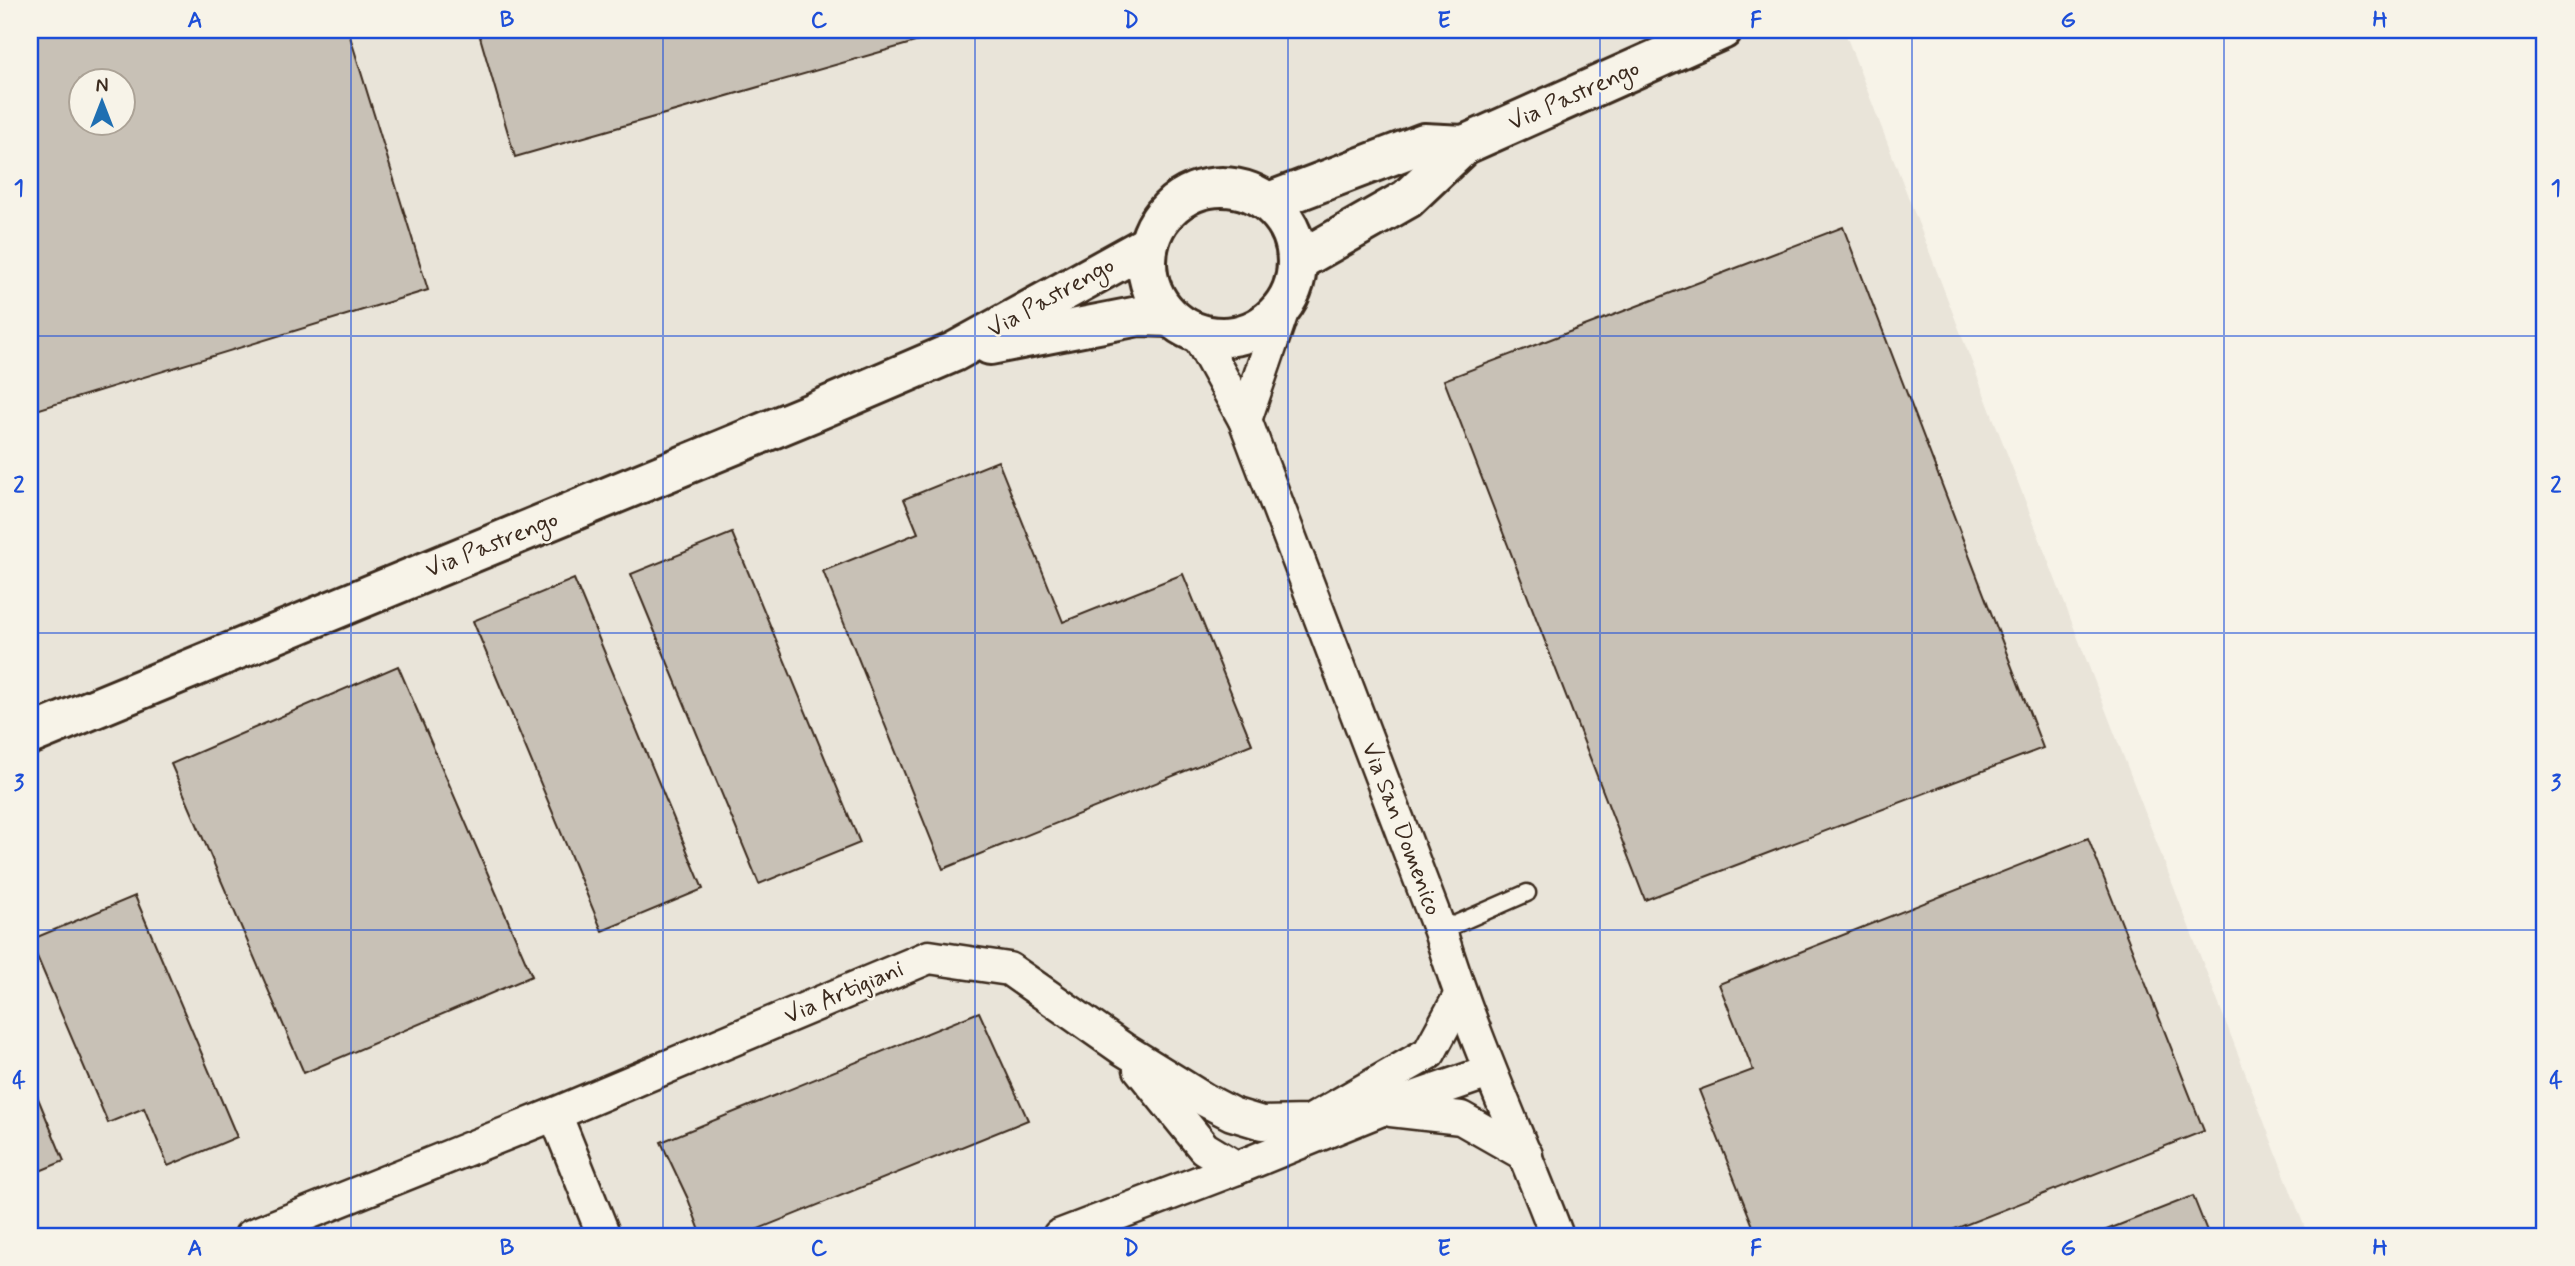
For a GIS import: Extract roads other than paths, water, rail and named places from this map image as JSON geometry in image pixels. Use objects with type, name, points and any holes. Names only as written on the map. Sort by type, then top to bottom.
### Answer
[{"type":"main road","name":"Via Pastrengo","points":[[1298,261],[1408,199],[1464,145],[1722,30]]},
{"type":"main road","name":"Via Pastrengo","points":[[1269,202],[1424,143],[1464,145]]},
{"type":"main road","points":[[1222,186],[1247,190],[1269,202],[1285,219],[1294,239],[1298,261],[1294,285],[1284,306],[1266,324],[1242,335],[1219,337],[1183,325],[1154,296],[1147,271],[1148,245],[1158,221],[1175,203],[1197,191],[1222,186]]},
{"type":"main road","name":"Via Pastrengo","points":[[30,735],[954,352],[1148,245]]},
{"type":"main road","name":"Via Pastrengo","points":[[954,352],[1139,316],[1183,325]]},
{"type":"street","points":[[1245,421],[1284,306]]},
{"type":"street","name":"Via San Domenico","points":[[1183,325],[1245,421],[1440,931],[1460,996],[1489,1072],[1526,1155],[1557,1236]]},
{"type":"street","name":"Via Artigiani","points":[[251,1236],[555,1114],[929,957],[1009,969],[1123,1049],[1205,1100],[1232,1114],[1262,1123],[1309,1122],[1429,1053],[1460,996]]},
{"type":"street","name":"Via Artigiani","points":[[1123,1049],[1204,1148],[1237,1168]]},
{"type":"street","points":[[1059,1236],[1382,1109],[1489,1072]]},
{"type":"street","points":[[1382,1109],[1461,1118],[1526,1155]]},
{"type":"street","points":[[555,1114],[604,1236]]},
{"type":"lane","points":[[1440,931],[1527,893]]}]
